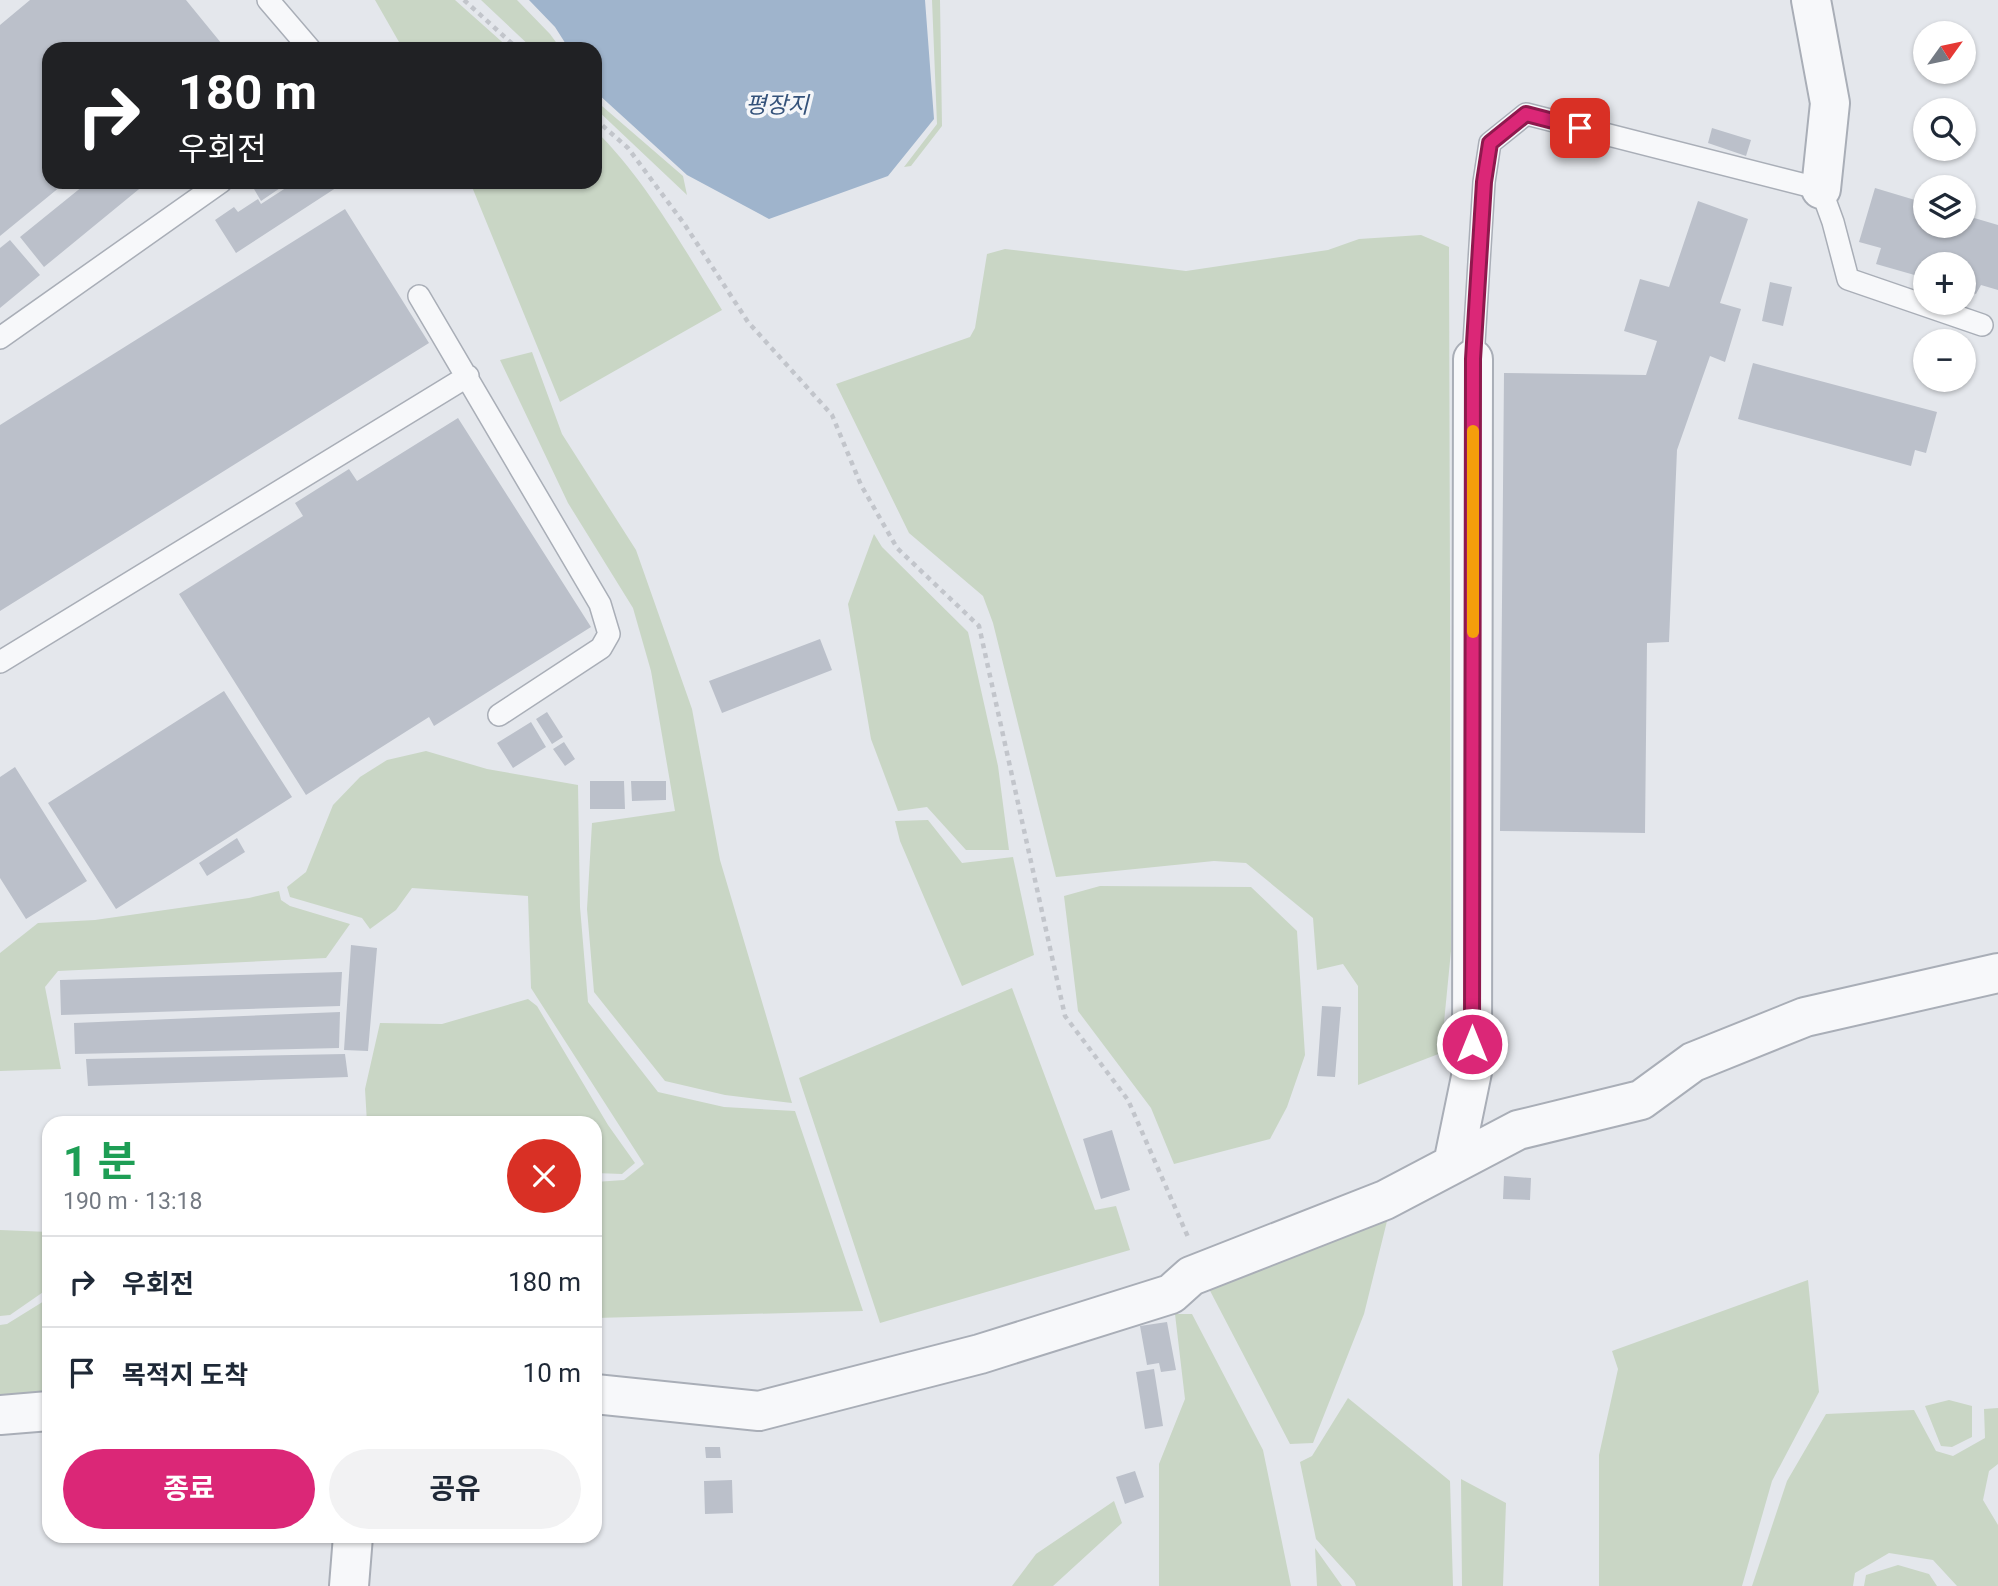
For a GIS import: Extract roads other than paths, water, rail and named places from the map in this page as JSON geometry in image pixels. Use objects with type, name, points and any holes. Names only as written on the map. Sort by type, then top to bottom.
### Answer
[{"type":"street","points":[[1811,0],[1830,103],[1821,189]]},
{"type":"street","points":[[1453,1164],[1472,1072],[1473,359]]},
{"type":"street","points":[[602,1395],[759,1411],[992,1350],[1171,1294],[1191,1276],[1385,1200],[1518,1130],[1641,1100],[1693,1062],[1805,1017],[1998,973]]},
{"type":"street","points":[[0,1415],[42,1412]]},
{"type":"street","points":[[349,1586],[352,1543]]},
{"type":"lane","points":[[268,0],[304,42]]},
{"type":"lane","points":[[1473,359],[1484,182],[1490,143],[1526,114],[1821,189],[1848,279],[1982,325]]},
{"type":"lane","points":[[0,338],[211,189]]},
{"type":"lane","points":[[419,296],[600,604],[609,634],[601,648],[499,715]]},
{"type":"lane","points":[[0,662],[468,376]]},
{"type":"water","name":"평장지","points":[[529,0],[925,0],[934,119],[888,176],[769,219],[687,175],[602,98],[602,42],[565,42],[555,27]]}]
